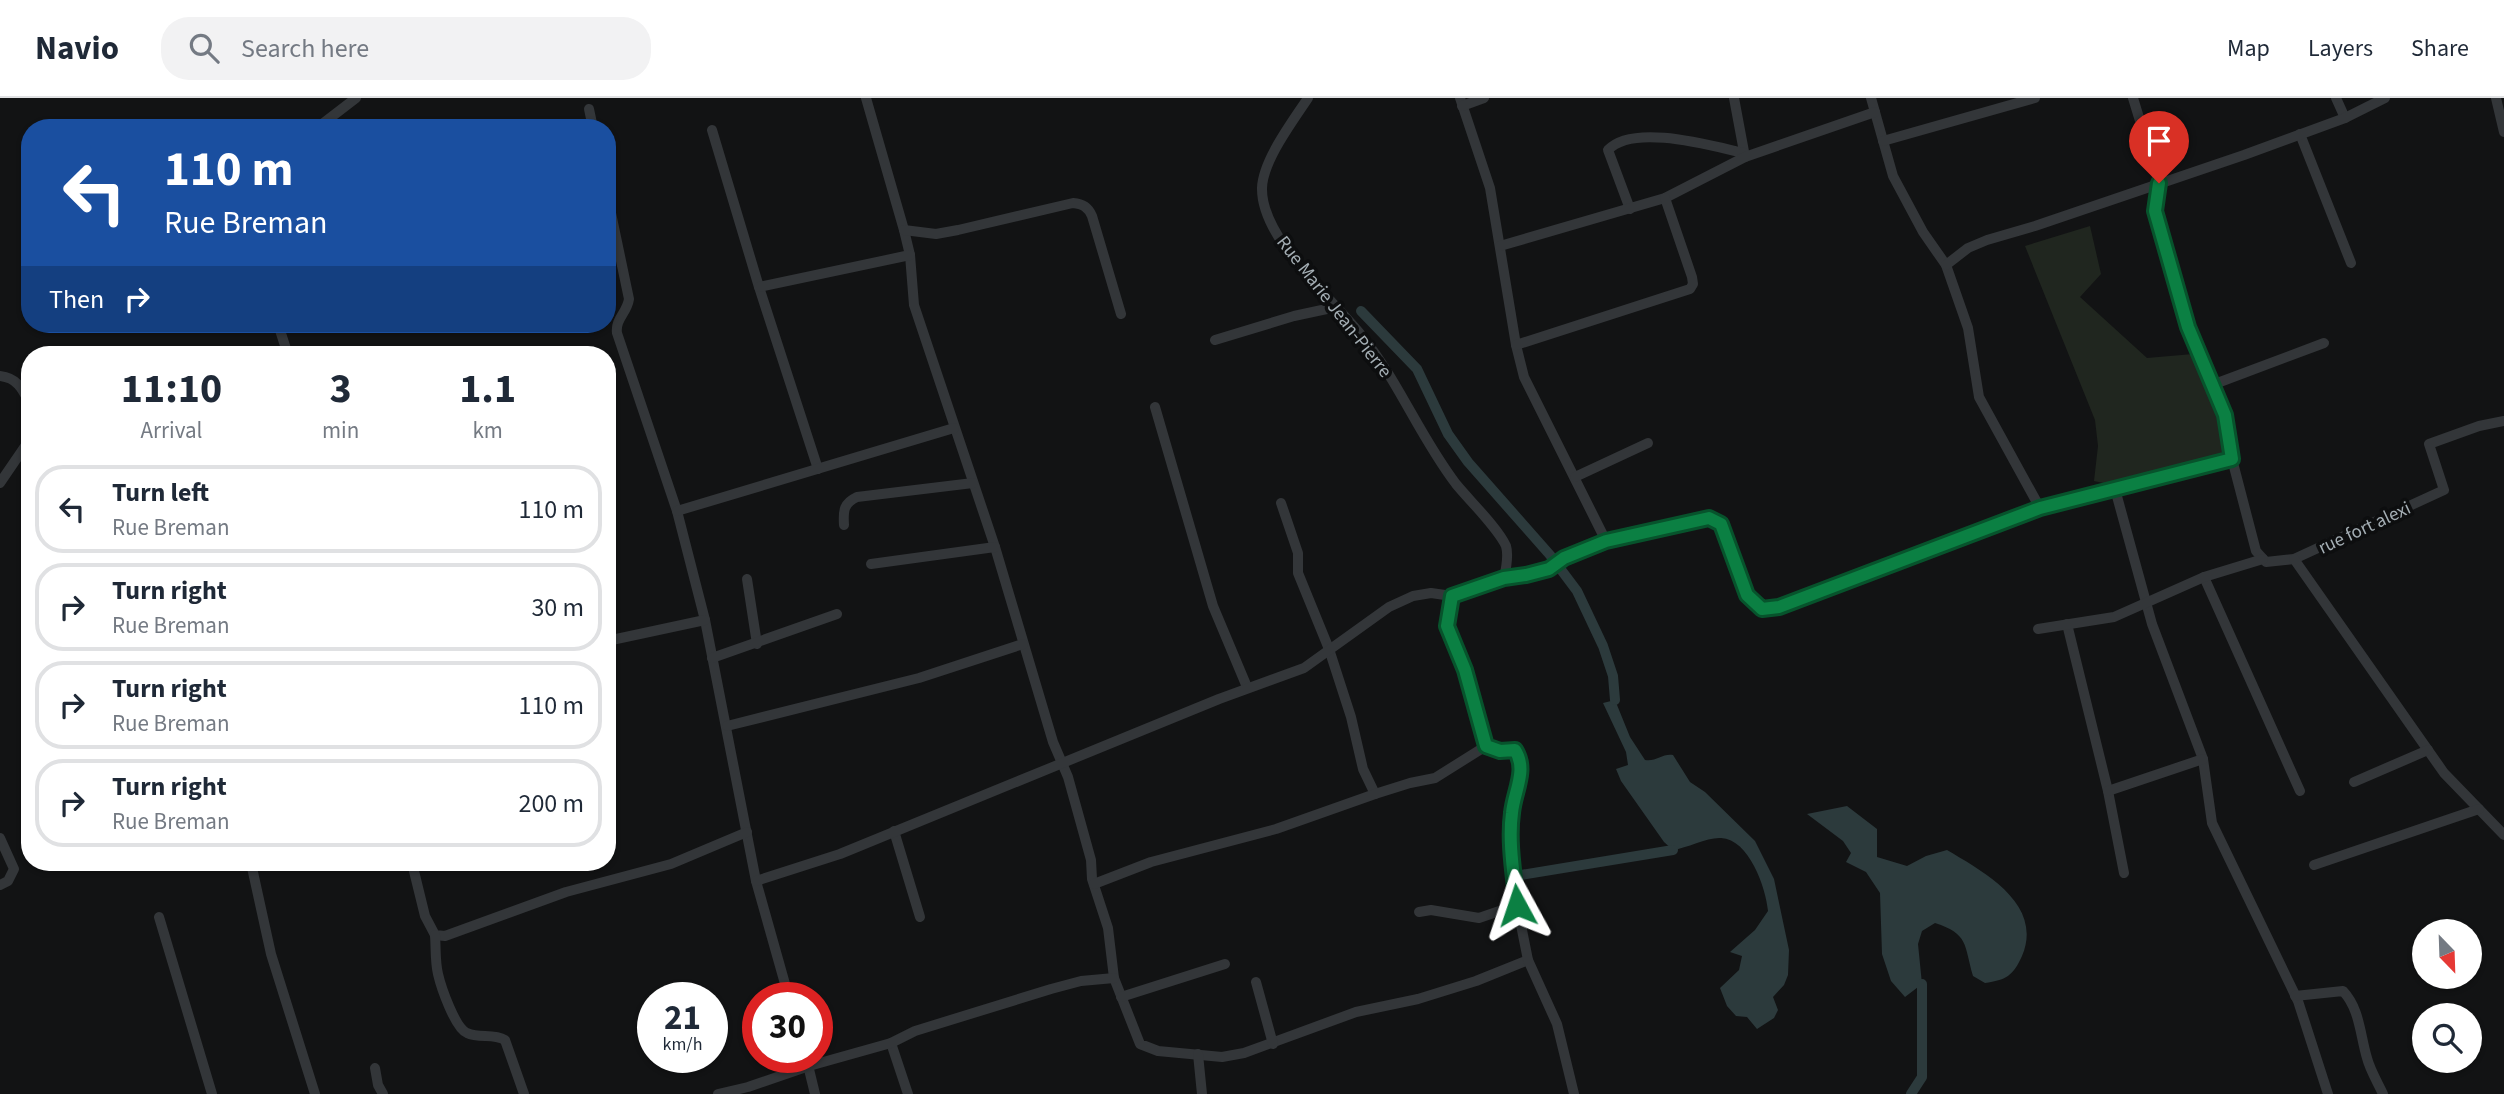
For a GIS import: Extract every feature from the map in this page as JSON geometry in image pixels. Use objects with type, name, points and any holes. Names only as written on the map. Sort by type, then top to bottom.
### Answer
[{"type":"street","points":[[329,119],[356,98]]},
{"type":"street","points":[[866,98],[910,255],[914,305],[1068,777],[1091,860],[1094,884],[1108,928],[1114,978],[1140,1044],[1158,1051],[1222,1057],[1244,1053],[1356,1012],[1418,999],[1528,960]]},
{"type":"street","name":"Rue Marie Jean-Pierre","points":[[1308,98],[1271,160],[1262,188],[1273,225],[1286,248],[1361,335],[1388,372],[1456,485],[1479,510],[1506,547],[1507,565],[1504,578]]},
{"type":"street","points":[[1484,98],[1461,102],[1490,188],[1516,345],[1524,377],[1606,541]]},
{"type":"street","points":[[1734,98],[1745,155]]},
{"type":"street","points":[[1871,98],[1893,176],[1923,232],[1946,265],[1968,328],[1979,397],[2040,508]]},
{"type":"street","points":[[1883,141],[2035,98]]},
{"type":"street","points":[[2133,98],[2159,183],[2155,211],[2188,327],[2225,415],[2232,459],[2256,551],[2263,559]]},
{"type":"street","points":[[2336,98],[2345,118]]},
{"type":"street","points":[[1946,265],[1968,248],[1987,240],[2035,226],[2345,118],[2385,98]]},
{"type":"street","points":[[2496,98],[2504,132]]},
{"type":"street","points":[[589,109],[591,119]]},
{"type":"street","points":[[1500,246],[1665,198],[1745,155],[1875,112]]},
{"type":"street","points":[[712,130],[818,469]]},
{"type":"street","points":[[2300,134],[2351,263]]},
{"type":"street","points":[[1630,209],[1608,150],[1611,147],[1635,139],[1665,137],[1745,155]]},
{"type":"street","points":[[1516,345],[1690,289],[1693,284],[1692,277],[1665,198]]},
{"type":"street","points":[[904,230],[936,234],[1073,203],[1082,204],[1092,216],[1121,314]]},
{"type":"street","points":[[616,237],[629,299],[628,308],[618,320],[617,333],[677,512],[705,620],[756,881],[784,982]]},
{"type":"street","points":[[759,287],[910,255]]},
{"type":"street","points":[[1215,340],[1294,316],[1336,307]]},
{"type":"street","points":[[2212,385],[2324,343]]},
{"type":"street","points":[[0,376],[9,377],[21,387]]},
{"type":"street","points":[[1156,407],[1213,606],[1247,687]]},
{"type":"street","name":"rue fort alexi","points":[[2038,629],[2114,617],[2204,577],[2263,559],[2266,562],[2294,559],[2444,490],[2429,444],[2479,426],[2504,421]]},
{"type":"street","points":[[677,512],[954,428]]},
{"type":"street","points":[[1575,477],[1648,443]]},
{"type":"street","points":[[0,482],[21,452]]},
{"type":"street","points":[[756,881],[819,862],[1062,765],[1247,687],[1304,667],[1389,607],[1413,596],[1431,593],[1452,596],[1504,578],[1549,569],[1564,558],[1606,541],[1709,518],[1721,524],[1747,595],[1762,609],[1779,607],[2040,508],[2232,459]]},
{"type":"street","points":[[844,524],[844,510],[848,501],[857,497],[973,482]]},
{"type":"street","points":[[2115,489],[2146,603],[2203,759],[2212,823],[2295,996],[2328,1094]]},
{"type":"street","points":[[1280,503],[1297,552],[1298,573],[1329,649],[1351,717],[1363,769],[1375,794]]},
{"type":"street","points":[[871,564],[995,547]]},
{"type":"street","points":[[2294,559],[2444,773],[2504,835]]},
{"type":"street","points":[[2204,577],[2301,791]]},
{"type":"street","points":[[747,579],[757,644]]},
{"type":"street","points":[[1452,596],[1447,626],[1465,670],[1486,746]]},
{"type":"street","points":[[712,659],[837,614]]},
{"type":"street","points":[[616,639],[705,620]]},
{"type":"street","points":[[2067,624],[2108,791],[2124,873]]},
{"type":"street","points":[[727,726],[919,678],[1023,644]]},
{"type":"street","points":[[1094,884],[1151,862],[1276,829],[1375,794],[1436,778],[1486,746]]},
{"type":"street","points":[[1486,746],[1500,751],[1515,750],[1520,758],[1522,767],[1512,813],[1517,905],[1528,960],[1557,1024],[1574,1094]]},
{"type":"street","points":[[2354,782],[2428,751]]},
{"type":"street","points":[[2108,791],[2203,759]]},
{"type":"street","points":[[2314,865],[2479,809]]},
{"type":"street","points":[[894,831],[920,917]]},
{"type":"street","points":[[435,935],[445,936],[566,892],[671,864],[747,832]]},
{"type":"street","points":[[0,838],[14,869],[8,881],[0,885]]},
{"type":"street","points":[[253,871],[271,954],[316,1094]]},
{"type":"street","points":[[414,871],[425,916],[435,935],[438,973],[450,1009],[468,1034],[499,1036],[505,1040],[524,1094]]},
{"type":"street","points":[[1419,912],[1431,910],[1479,918],[1517,905]]},
{"type":"street","points":[[159,917],[212,1094]]},
{"type":"street","points":[[1121,997],[1225,964]]},
{"type":"street","points":[[833,1056],[891,1043],[915,1031],[1051,989],[1081,981],[1114,978]]},
{"type":"street","points":[[1256,982],[1273,1044]]},
{"type":"street","points":[[2295,996],[2343,991],[2352,1000],[2367,1059],[2383,1094]]},
{"type":"street","points":[[891,1043],[908,1094]]},
{"type":"street","points":[[1198,1054],[1202,1094]]},
{"type":"street","points":[[374,1068],[383,1094]]},
{"type":"street","points":[[718,1094],[749,1091],[786,1073]]},
{"type":"street","points":[[810,1073],[815,1094]]},
{"type":"shaded area","points":[[2090,226],[2101,274],[2080,297],[2147,358],[2193,354],[2220,419],[2227,454],[2210,462],[2113,485],[2094,481],[2098,446],[2095,420],[2025,246]]},
{"type":"shaded area","points":[[1615,700],[1630,737],[1645,760],[1673,755],[1690,782],[1705,792],[1755,841],[1774,879],[1789,950],[1788,975],[1784,985],[1773,997],[1778,1010],[1774,1018],[1757,1029],[1747,1017],[1736,1016],[1727,1006],[1720,988],[1739,970],[1742,956],[1730,952],[1755,930],[1768,911],[1760,878],[1748,855],[1731,840],[1716,838],[1673,850],[1664,842],[1621,781],[1616,769],[1628,765],[1626,752],[1603,703]]},
{"type":"shaded area","points":[[1847,806],[1877,829],[1877,857],[1907,866],[1926,856],[1947,850],[1993,879],[2007,892],[2018,905],[2025,921],[2027,937],[2022,956],[2012,973],[1985,983],[1973,976],[1960,936],[1935,923],[1922,931],[1918,944],[1922,984],[1905,997],[1891,981],[1882,954],[1880,893],[1866,872],[1846,862],[1851,853],[1843,841],[1807,814]]},
{"type":"waterway","points":[[1361,311],[1417,369],[1448,434],[1468,462],[1550,555],[1577,591],[1603,646],[1613,676],[1615,700]]},
{"type":"waterway","points":[[1521,875],[1673,850]]},
{"type":"waterway","points":[[1911,1094],[1922,1077],[1922,984]]},
{"type":"route","points":[[1517,905],[1512,813],[1522,767],[1515,750],[1500,751],[1486,746],[1465,670],[1447,626],[1452,596],[1504,578],[1549,569],[1564,558],[1606,541],[1709,518],[1721,524],[1747,595],[1762,609],[1779,607],[2040,508],[2232,459],[2225,415],[2188,327],[2155,211],[2159,183]]}]
